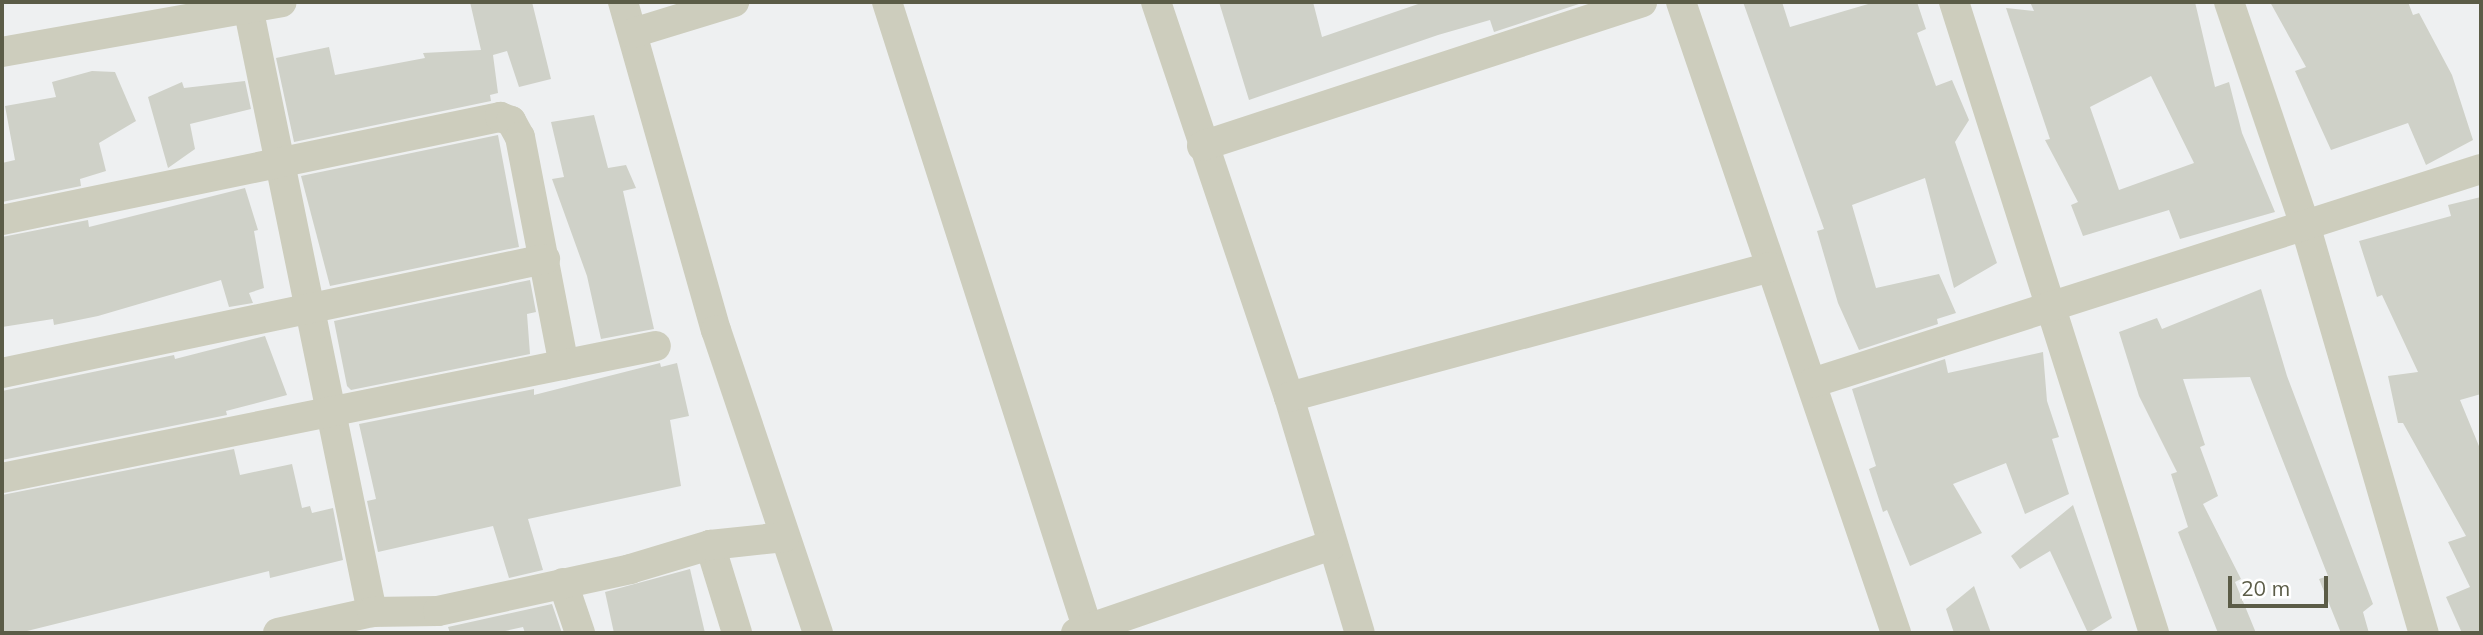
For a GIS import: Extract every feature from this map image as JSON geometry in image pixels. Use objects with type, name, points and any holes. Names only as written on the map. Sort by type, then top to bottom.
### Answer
[{"type":"street","points":[[2,52],[282,2]]},
{"type":"street","points":[[623,2],[716,330],[818,633]]},
{"type":"street","points":[[633,33],[734,2]]},
{"type":"street","points":[[887,2],[1084,632],[1331,545]]},
{"type":"street","points":[[1156,2],[1202,146],[1289,397],[1331,545],[1360,633]]},
{"type":"street","points":[[1202,146],[1642,2]]},
{"type":"street","points":[[1682,2],[1896,633]]},
{"type":"street","points":[[1954,2],[2154,633]]},
{"type":"street","points":[[2229,2],[2306,228],[2424,633]]},
{"type":"street","points":[[248,6],[334,412],[372,612]]},
{"type":"street","points":[[2,219],[500,117],[511,121],[520,136],[564,365]]},
{"type":"street","points":[[1812,383],[2306,228],[2481,169]]},
{"type":"street","points":[[2,373],[545,259]]},
{"type":"street","points":[[1289,397],[1771,267]]},
{"type":"street","points":[[2,478],[656,346]]},
{"type":"street","points":[[278,633],[372,612],[441,622],[563,583],[710,545],[785,537]]},
{"type":"street","points":[[710,545],[737,633]]},
{"type":"street","points":[[563,583],[580,633]]},
{"type":"building","points":[[470,2],[532,2],[551,79],[519,87],[507,51],[493,55],[498,93],[490,95],[491,101],[294,142],[276,58],[329,47],[335,75],[425,58],[423,53],[481,50]]},
{"type":"building","points":[[1219,2],[1313,2],[1322,37],[1424,2],[1582,3],[1494,32],[1490,20],[1438,35],[1249,100]]},
{"type":"building","points":[[1743,2],[1782,2],[1790,27],[1875,2],[1917,2],[1926,29],[1917,33],[1936,86],[1952,80],[1969,120],[1955,142],[1997,263],[1954,288],[1925,178],[1852,205],[1876,288],[1939,274],[1956,313],[1937,319],[1938,324],[1859,350],[1838,303],[1817,231],[1824,229]]},
{"type":"building","points":[[2030,2],[2195,2],[2215,87],[2229,82],[2242,133],[2275,212],[2180,239],[2169,210],[2083,236],[2071,205],[2078,202],[2045,140],[2050,139],[2006,8],[2034,11]],"holes":[[[2151,76],[2194,163],[2119,190],[2090,107]]]},
{"type":"building","points":[[2270,2],[2408,2],[2413,15],[2419,13],[2452,75],[2473,140],[2426,165],[2408,123],[2331,150],[2295,71],[2306,67]]},
{"type":"building","points":[[92,71],[115,72],[136,121],[99,143],[106,171],[80,179],[81,186],[2,202],[2,163],[15,160],[5,106],[56,97],[52,82]]},
{"type":"building","points":[[245,81],[251,109],[190,124],[195,149],[168,168],[148,97],[182,82],[184,88]]},
{"type":"building","points":[[594,115],[608,168],[626,165],[636,188],[623,191],[654,329],[601,339],[587,276],[552,179],[564,177],[551,122]]},
{"type":"building","points":[[498,135],[519,247],[330,286],[301,176]]},
{"type":"building","points":[[245,188],[258,230],[254,231],[264,288],[249,293],[253,303],[229,307],[221,280],[98,316],[54,325],[53,319],[2,327],[2,237],[88,220],[89,227]]},
{"type":"building","points":[[2481,197],[2481,394],[2460,400],[2481,451],[2481,633],[2462,633],[2446,597],[2470,587],[2448,542],[2466,536],[2403,423],[2398,423],[2388,376],[2418,372],[2382,295],[2377,297],[2359,241],[2451,216],[2448,205]]},
{"type":"building","points":[[530,280],[536,312],[527,314],[530,354],[351,390],[347,386],[334,321]]},
{"type":"building","points":[[2261,289],[2287,376],[2373,604],[2363,612],[2369,633],[2341,633],[2319,579],[2328,576],[2250,377],[2183,379],[2205,445],[2200,447],[2218,496],[2203,504],[2241,579],[2235,582],[2256,633],[2218,633],[2178,532],[2188,527],[2171,474],[2177,472],[2139,396],[2119,332],[2157,318],[2162,329]]},
{"type":"building","points":[[265,336],[287,395],[226,411],[227,415],[2,460],[2,391],[174,355],[175,359]]},
{"type":"building","points":[[2043,352],[2047,401],[2059,437],[2052,439],[2069,494],[2025,514],[2006,463],[1953,484],[1982,533],[1910,566],[1887,510],[1883,512],[1869,469],[1876,466],[1852,389],[1945,359],[1948,373]]},
{"type":"building","points":[[660,363],[661,367],[677,363],[689,416],[670,420],[681,486],[528,519],[543,570],[509,578],[493,526],[378,552],[367,501],[376,499],[359,424],[534,389],[534,395]]},
{"type":"building","points":[[234,449],[240,475],[292,464],[302,508],[310,506],[312,513],[333,508],[343,560],[270,578],[269,571],[19,633],[2,633],[2,495]]},
{"type":"building","points":[[2073,505],[2112,618],[2088,633],[2050,551],[2020,569],[2011,556]]},
{"type":"building","points":[[690,569],[705,633],[614,633],[605,592]]},
{"type":"building","points":[[1974,586],[1991,633],[1954,633],[1946,609]]},
{"type":"building","points":[[552,604],[562,633],[525,633],[523,627],[496,633],[450,633],[448,627]]}]
